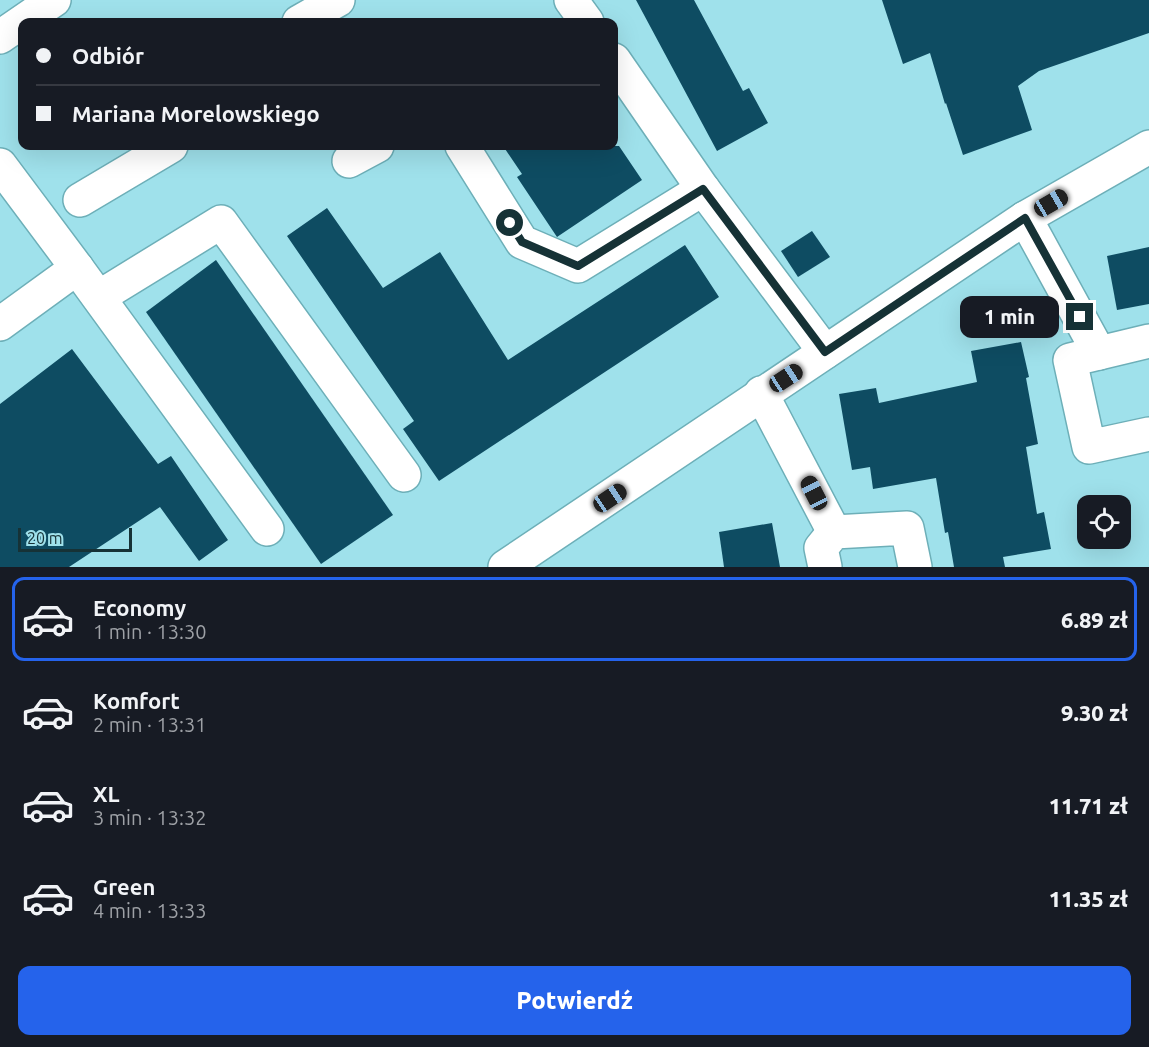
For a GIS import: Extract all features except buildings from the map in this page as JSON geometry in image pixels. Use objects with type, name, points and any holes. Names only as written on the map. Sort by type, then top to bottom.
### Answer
[{"type":"street","points":[[28,18],[54,0]]},
{"type":"street","points":[[306,18],[338,0]]},
{"type":"street","points":[[572,0],[584,18]]},
{"type":"street","points":[[0,37],[18,25]]},
{"type":"street","points":[[618,66],[703,189],[825,352]]},
{"type":"street","points":[[506,567],[761,393],[1025,218],[1149,147]]},
{"type":"street","points":[[80,200],[164,150]]},
{"type":"street","points":[[464,150],[522,242],[578,266],[703,189]]},
{"type":"street","points":[[0,165],[267,529]]},
{"type":"street","points":[[1025,218],[1099,353]]},
{"type":"street","points":[[99,297],[220,222],[404,475]]},
{"type":"street","points":[[0,324],[77,268]]},
{"type":"street","points":[[1149,341],[1070,360],[1089,447],[1149,434]]},
{"type":"street","points":[[761,393],[834,532]]},
{"type":"street","points":[[825,567],[821,548],[834,532],[907,528],[915,567]]},
{"type":"route","points":[[510,223],[522,242],[578,266],[703,189],[825,352],[1025,218],[1080,317]]}]
